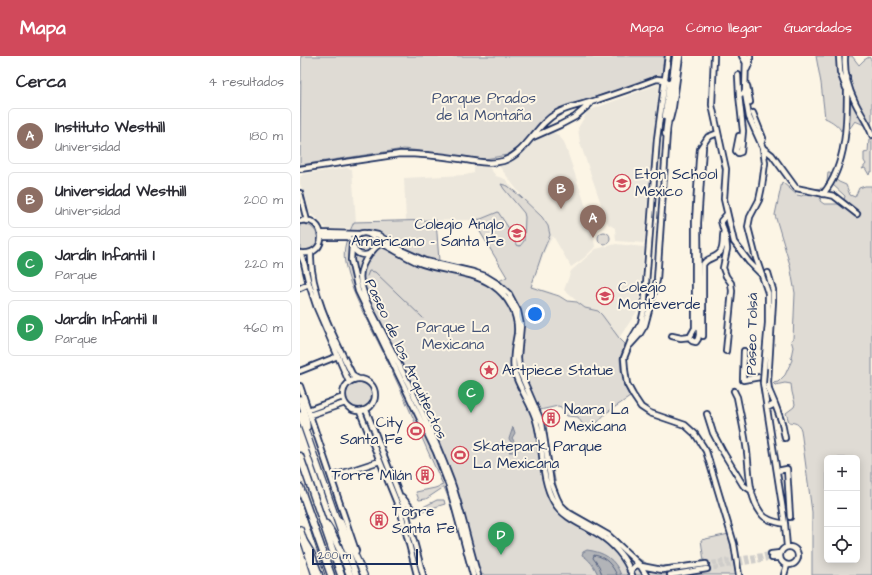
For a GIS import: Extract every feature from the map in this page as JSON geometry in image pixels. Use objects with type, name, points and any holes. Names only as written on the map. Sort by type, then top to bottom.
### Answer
[{"type":"highway","points":[[666,134],[676,56]]},
{"type":"highway","points":[[300,456],[341,575]]},
{"type":"highway","points":[[300,487],[331,575]]},
{"type":"highway","points":[[322,519],[331,532],[350,575]]},
{"type":"highway","points":[[303,540],[312,553],[319,575]]},
{"type":"highway","points":[[335,558],[345,575]]},
{"type":"main road","points":[[300,399],[306,419],[307,435]]},
{"type":"main road","points":[[300,414],[356,575]]},
{"type":"main road","points":[[330,503],[346,532],[364,575]]},
{"type":"main road","points":[[300,529],[315,575]]},
{"type":"street","points":[[668,56],[655,164],[648,279],[644,310],[641,324],[624,358],[624,370],[632,394],[641,407],[650,413],[685,425],[695,434],[706,451],[734,544],[739,575]]},
{"type":"street","points":[[629,346],[639,335],[645,325],[657,280],[666,134],[673,107],[680,56]]},
{"type":"street","points":[[714,56],[712,105],[726,169],[724,199],[734,242],[762,276]]},
{"type":"street","points":[[742,56],[746,63]]},
{"type":"street","name":"Paseo Tolsá","points":[[746,56],[745,93],[762,146],[765,163],[759,200],[750,217],[748,227],[756,258],[768,293],[768,323],[763,383],[785,524],[787,547]]},
{"type":"street","points":[[750,56],[749,66],[746,72],[751,113]]},
{"type":"street","points":[[839,56],[840,72],[847,92]]},
{"type":"street","points":[[845,56],[844,68],[854,101],[869,125],[872,135]]},
{"type":"street","points":[[738,76],[743,131],[741,152],[738,153],[736,151],[739,136]]},
{"type":"street","points":[[824,194],[832,184],[841,155],[846,122],[847,77]]},
{"type":"street","points":[[300,169],[400,154],[416,154],[476,162],[491,163],[502,161],[511,157],[524,147],[542,125],[555,114],[657,79],[665,80],[669,83],[664,126],[666,134]]},
{"type":"street","points":[[739,95],[745,93]]},
{"type":"street","points":[[531,137],[566,122],[592,102]]},
{"type":"street","points":[[690,337],[692,341],[696,342],[699,335],[698,224],[700,149],[708,137],[718,133]]},
{"type":"street","points":[[762,146],[772,155],[796,188],[834,196],[857,214]]},
{"type":"street","points":[[690,337],[695,328],[695,222],[700,160]]},
{"type":"street","points":[[300,193],[307,220]]},
{"type":"street","points":[[726,351],[732,291],[731,283],[723,268],[726,239],[722,221],[728,214]]},
{"type":"street","points":[[300,221],[307,220],[313,222],[319,228],[321,235],[320,245],[311,253],[300,254],[317,308],[349,382]]},
{"type":"street","points":[[703,336],[703,265],[705,261],[718,255],[721,251],[722,236],[724,231]]},
{"type":"street","points":[[321,235],[361,233],[378,235],[403,251],[430,264]]},
{"type":"street","points":[[368,233],[374,241],[374,248],[371,252]]},
{"type":"street","points":[[358,234],[353,243],[354,250],[359,254],[363,255],[371,252],[378,245],[384,245],[404,256],[480,278],[493,286],[504,296],[511,306],[517,320],[514,354],[517,378],[536,419],[548,484],[561,512],[599,534],[609,542],[621,554],[631,573]]},
{"type":"street","points":[[321,235],[347,238],[353,243]]},
{"type":"street","name":"Paseo de los Arquitectos","points":[[353,243],[351,260],[356,283],[362,300],[422,412],[451,486],[471,560],[473,575]]},
{"type":"street","name":"Paseo de los Arquitectos","points":[[371,252],[361,268],[360,280],[367,302],[389,350]]},
{"type":"street","points":[[311,253],[310,262],[315,285],[322,305],[353,376],[358,379],[368,381],[374,388],[374,403],[366,410],[360,412],[352,410],[345,403],[343,397],[343,391],[349,382],[358,379]]},
{"type":"street","points":[[768,273],[773,290],[768,376],[769,390],[782,423],[785,438]]},
{"type":"street","points":[[648,279],[657,280]]},
{"type":"street","points":[[300,288],[309,284]]},
{"type":"street","points":[[672,336],[681,338],[690,337]]},
{"type":"street","points":[[744,351],[743,380],[768,376]]},
{"type":"street","points":[[300,371],[338,356]]},
{"type":"street","points":[[300,386],[364,575]]},
{"type":"street","points":[[734,391],[737,396],[746,444],[752,491],[761,514],[768,519],[785,524]]},
{"type":"street","points":[[308,410],[343,397]]},
{"type":"street","points":[[310,415],[345,403]]},
{"type":"street","points":[[767,408],[775,404]]},
{"type":"street","points":[[366,410],[406,512],[423,575]]},
{"type":"street","points":[[360,412],[401,514],[417,575]]},
{"type":"street","points":[[708,414],[713,433],[723,452],[743,485],[752,491]]},
{"type":"street","points":[[330,477],[380,461]]},
{"type":"street","points":[[777,471],[787,469],[790,517]]},
{"type":"street","points":[[398,493],[415,513]]},
{"type":"street","points":[[557,503],[569,513],[605,533],[640,565],[646,575]]},
{"type":"street","points":[[787,547],[794,549],[798,556],[795,563],[787,565],[782,562],[780,555],[783,549],[787,547]]},
{"type":"street","points":[[772,556],[780,555]]},
{"type":"street","name":"Paseo de los Arquitectos","points":[[471,560],[478,575]]},
{"type":"street","points":[[631,573],[634,567],[640,565],[662,570],[706,566],[670,575]]},
{"type":"street","points":[[784,575],[787,565]]},
{"type":"shaded area","name":"Eton School Mexico","points":[[659,84],[644,243],[616,241],[615,228],[608,224],[580,143],[578,128],[588,111]]},
{"type":"shaded area","points":[[551,131],[558,135],[564,142],[592,225],[595,247],[584,258],[571,267],[553,236],[545,250],[532,286],[553,293],[546,299],[520,298],[473,220],[406,221],[404,178],[465,175],[474,173],[474,166],[489,167],[496,176],[505,179],[518,194],[521,195],[499,166],[522,153],[533,142]]},
{"type":"shaded area","points":[[346,168],[352,169],[356,222],[354,222],[351,228],[327,229],[316,217],[310,214],[306,197],[300,184],[300,177],[303,174]]},
{"type":"shaded area","name":"Colegio Monteverde","points":[[616,244],[644,247],[638,310],[619,338],[564,290],[571,271],[596,249]]},
{"type":"green space","name":"Parque Prados de la Montaña","points":[[301,56],[664,56],[662,76],[557,109],[547,116],[518,148],[507,155],[485,159],[404,149],[300,165]]},
{"type":"green space","points":[[816,56],[852,56],[859,65],[869,57],[872,61],[872,127],[868,128],[855,121],[850,128],[843,127],[841,131],[839,127],[825,118]]},
{"type":"green space","points":[[872,138],[872,172],[870,172],[869,175],[865,168],[862,169],[866,164],[864,161],[864,153],[868,152],[869,139]]},
{"type":"green space","points":[[828,173],[830,173],[832,179],[846,185],[850,195],[855,197],[859,188],[872,186],[872,575],[812,575],[812,512],[801,430],[795,423],[789,422],[786,413],[794,407],[795,404],[791,384],[785,383],[775,385],[773,383],[778,382],[785,375],[792,360],[791,357],[793,347],[791,340],[793,339],[795,293],[790,265],[775,215],[782,182],[797,195],[802,196],[813,196],[816,192],[815,189],[823,188],[820,201],[824,204],[839,204],[838,200],[844,200],[845,196],[832,184],[827,186],[825,184],[827,182]]},
{"type":"green space","name":"Parque La Mexicana","points":[[501,184],[508,186],[521,197],[542,217],[548,226],[550,235],[531,287],[559,296],[567,301],[577,302],[585,308],[598,311],[625,344],[620,358],[621,370],[626,389],[630,397],[606,413],[596,424],[589,427],[583,425],[578,417],[567,416],[561,407],[558,406],[540,410],[546,430],[557,491],[562,501],[575,512],[603,528],[618,539],[630,553],[649,565],[657,567],[704,561],[701,540],[729,534],[738,575],[471,575],[450,502],[444,487],[426,499],[419,500],[416,492],[443,485],[391,369],[351,285],[344,257],[346,242],[354,222],[436,220],[439,261],[478,270],[499,281],[507,277],[473,220],[481,219],[498,212],[514,236],[516,245],[520,246],[524,241],[524,213]]},
{"type":"green space","points":[[303,224],[310,226],[315,230],[317,235],[316,245],[307,251],[300,251],[300,225]]},
{"type":"green space","points":[[606,232],[609,233],[609,243],[602,244],[599,243],[598,236],[599,233]]},
{"type":"green space","points":[[359,382],[368,386],[372,395],[368,404],[359,408],[350,404],[346,395],[350,386]]},
{"type":"green space","points":[[437,500],[444,500],[445,504],[422,511],[421,508]]},
{"type":"water","points":[[513,427],[515,433],[512,438],[517,446],[514,452],[509,452],[514,446],[509,439]]},
{"type":"water","points":[[587,550],[599,552],[608,557],[619,569],[621,575],[598,575],[592,564],[582,555],[583,552]]},
{"type":"waterway","points":[[367,276],[369,271],[375,272],[423,318]]},
{"type":"tunnel","points":[[706,564],[771,554]]},
{"type":"tunnel","points":[[707,569],[772,558]]},
{"type":"railway","points":[[300,499],[325,575]]},
{"type":"place","name":"Eton School Mexico","points":[[622,183]]},
{"type":"place","name":"Universidad Westhill","points":[[561,209]]},
{"type":"place","name":"Colegio Anglo Americano - Santa Fe","points":[[517,233]]},
{"type":"place","name":"Instituto Westhill","points":[[593,238]]},
{"type":"place","name":"Colegio Monteverde","points":[[605,296]]},
{"type":"place","name":"Artpiece Statue","points":[[489,370]]},
{"type":"place","name":"Jardín Infantil I","points":[[471,413]]},
{"type":"place","name":"Naara La Mexicana","points":[[551,418]]},
{"type":"place","name":"City Santa Fe","points":[[416,431]]},
{"type":"place","name":"Skatepark Parque La Mexicana","points":[[460,455]]},
{"type":"place","name":"Torre Milán","points":[[425,475]]},
{"type":"place","name":"Torre Santa Fe","points":[[379,520]]},
{"type":"place","name":"Jardín Infantil II","points":[[501,555]]}]
